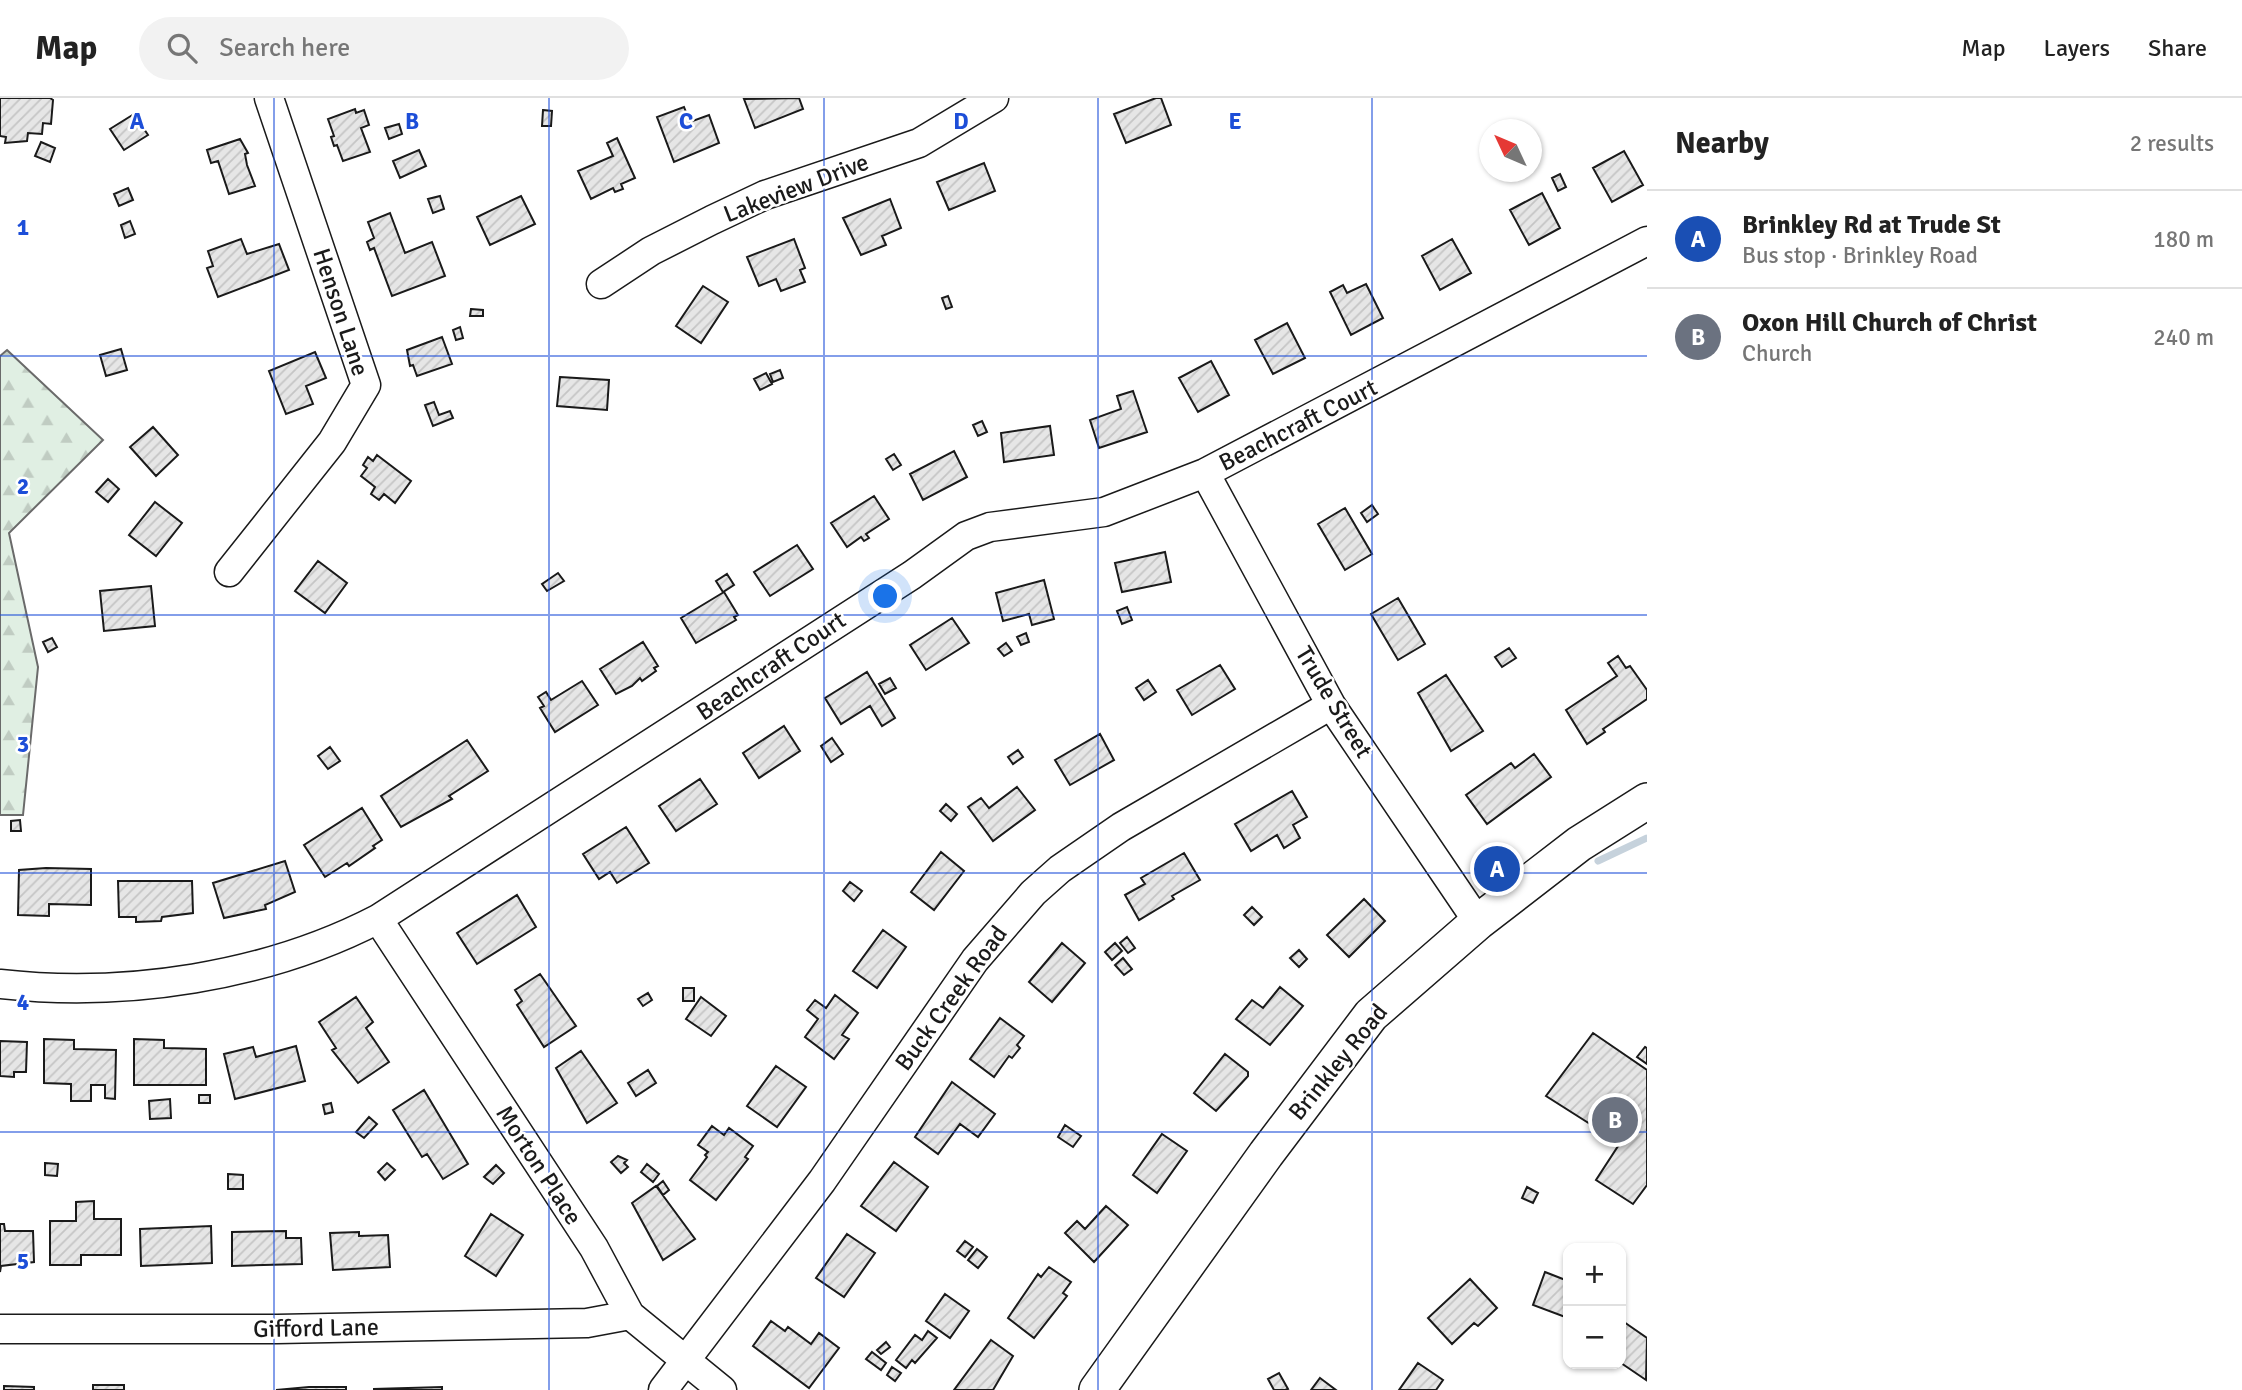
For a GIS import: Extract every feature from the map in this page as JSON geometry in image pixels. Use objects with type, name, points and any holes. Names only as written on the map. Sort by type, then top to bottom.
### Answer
[{"type":"main road","name":"Brinkley Road","points":[[1097,1390],[1244,1184],[1371,1015],[1478,922],[1579,844],[1647,801]]},
{"type":"street","name":"Henson Lane","points":[[229,572],[332,442],[366,385],[269,98]]},
{"type":"street","name":"Lakeview Drive","points":[[601,284],[634,261],[712,220],[765,195],[919,143],[994,98]]},
{"type":"street","name":"Beachcraft Court","points":[[0,984],[83,987],[191,980],[285,958],[333,942],[378,919],[912,575],[966,536],[990,527],[1104,512],[1205,474],[1647,241]]},
{"type":"street","name":"Trude Street","points":[[1205,474],[1331,705],[1478,922]]},
{"type":"street","name":"Buck Creek Road","points":[[663,1390],[814,1192],[975,960],[1033,893],[1060,869],[1121,827],[1331,705]]},
{"type":"street","name":"Morton Place","points":[[378,919],[594,1248],[630,1315],[722,1390]]},
{"type":"street","name":"Gifford Lane","points":[[0,1329],[277,1329],[587,1323],[630,1315]]},
{"type":"green space","points":[[7,350],[103,440],[9,533],[38,667],[23,815],[0,815],[0,356]]},
{"type":"building","points":[[0,98],[50,98],[53,100],[51,124],[43,123],[42,134],[28,133],[27,141],[5,143],[6,137],[0,136]]},
{"type":"building","points":[[799,98],[803,109],[755,128],[744,99]]},
{"type":"building","points":[[1161,98],[1171,125],[1126,143],[1114,114]]},
{"type":"building","points":[[684,107],[690,122],[709,115],[719,143],[674,162],[657,117]]},
{"type":"building","points":[[355,109],[356,113],[364,110],[369,125],[361,128],[370,152],[343,161],[337,145],[334,146],[331,137],[334,136],[328,119]]},
{"type":"building","points":[[543,110],[552,111],[551,126],[542,126]]},
{"type":"building","points":[[134,114],[148,135],[124,150],[110,129]]},
{"type":"building","points":[[399,124],[402,134],[389,139],[385,128]]},
{"type":"building","points":[[617,138],[635,178],[621,184],[623,189],[615,192],[613,188],[591,199],[578,171],[613,156],[607,143]]},
{"type":"building","points":[[240,139],[248,153],[245,154],[247,165],[255,186],[229,194],[218,161],[211,163],[207,150]]},
{"type":"building","points":[[41,142],[55,148],[50,162],[35,156]]},
{"type":"building","points":[[419,150],[426,166],[400,178],[393,161]]},
{"type":"building","points":[[1624,151],[1643,185],[1612,202],[1593,168]]},
{"type":"building","points":[[984,163],[995,191],[949,210],[937,182]]},
{"type":"building","points":[[1560,174],[1566,187],[1558,191],[1552,178]]},
{"type":"building","points":[[128,188],[133,200],[119,206],[114,194]]},
{"type":"building","points":[[1542,193],[1560,228],[1529,245],[1510,210]]},
{"type":"building","points":[[440,196],[444,209],[433,213],[428,199]]},
{"type":"building","points":[[521,196],[535,224],[490,245],[477,217]]},
{"type":"building","points":[[890,199],[901,228],[882,236],[886,245],[861,255],[843,218]]},
{"type":"building","points":[[390,213],[405,253],[432,242],[445,276],[392,296],[374,248],[370,250],[367,242],[374,238],[368,222]]},
{"type":"building","points":[[130,221],[135,234],[125,238],[121,225]]},
{"type":"building","points":[[241,239],[247,254],[279,244],[289,270],[218,297],[207,268],[213,266],[208,251]]},
{"type":"building","points":[[794,239],[805,268],[800,270],[805,282],[781,291],[776,279],[759,286],[747,257]]},
{"type":"building","points":[[1452,239],[1471,273],[1440,290],[1422,256]]},
{"type":"building","points":[[1366,284],[1383,318],[1351,335],[1330,292],[1343,285],[1347,293]]},
{"type":"building","points":[[703,286],[728,302],[701,343],[676,326]]},
{"type":"building","points":[[948,296],[952,307],[946,309],[942,298]]},
{"type":"building","points":[[471,309],[483,310],[483,316],[470,316]]},
{"type":"building","points":[[1287,323],[1305,358],[1273,374],[1255,340]]},
{"type":"building","points":[[460,327],[463,338],[456,340],[453,330]]},
{"type":"building","points":[[442,337],[452,364],[417,376],[413,365],[410,366],[407,350]]},
{"type":"building","points":[[121,349],[127,370],[106,376],[100,355]]},
{"type":"building","points":[[315,352],[326,378],[306,386],[313,404],[286,414],[269,371]]},
{"type":"building","points":[[1211,361],[1229,395],[1198,412],[1179,378]]},
{"type":"building","points":[[780,370],[783,378],[773,382],[770,374]]},
{"type":"building","points":[[766,373],[772,384],[760,390],[754,379]]},
{"type":"building","points":[[560,377],[609,380],[607,410],[557,406]]},
{"type":"building","points":[[1133,391],[1147,432],[1099,448],[1090,420],[1121,409],[1117,396]]},
{"type":"building","points":[[434,402],[439,415],[450,411],[453,418],[433,426],[425,405]]},
{"type":"building","points":[[982,421],[987,432],[978,436],[973,425]]},
{"type":"building","points":[[1050,426],[1054,455],[1004,462],[1001,433]]},
{"type":"building","points":[[153,427],[178,455],[156,476],[130,447]]},
{"type":"building","points":[[954,451],[967,477],[923,500],[910,474]]},
{"type":"building","points":[[894,454],[901,465],[893,470],[886,459]]},
{"type":"building","points":[[377,455],[411,481],[395,503],[384,494],[379,500],[371,494],[375,487],[361,476],[367,468],[363,465],[368,457],[373,461]]},
{"type":"building","points":[[108,479],[119,489],[108,502],[96,492]]},
{"type":"building","points":[[874,496],[889,519],[866,534],[869,538],[864,541],[861,537],[847,547],[831,523]]},
{"type":"building","points":[[155,502],[182,523],[156,556],[129,535]]},
{"type":"building","points":[[1372,505],[1378,514],[1367,522],[1361,513]]},
{"type":"building","points":[[1345,508],[1372,554],[1345,570],[1318,524]]},
{"type":"building","points":[[797,545],[813,569],[770,596],[754,572]]},
{"type":"building","points":[[1165,552],[1171,582],[1122,592],[1115,563]]},
{"type":"building","points":[[318,561],[347,583],[325,613],[295,591]]},
{"type":"building","points":[[558,573],[564,581],[547,591],[542,584]]},
{"type":"building","points":[[727,574],[734,585],[723,592],[716,581]]},
{"type":"building","points":[[1044,580],[1054,619],[1032,625],[1029,614],[1003,621],[996,593]]},
{"type":"building","points":[[151,586],[155,626],[104,631],[100,591]]},
{"type":"building","points":[[724,592],[738,615],[734,617],[736,620],[696,643],[681,618]]},
{"type":"building","points":[[1398,598],[1425,644],[1398,660],[1371,614]]},
{"type":"building","points":[[1127,607],[1132,620],[1122,624],[1117,611]]},
{"type":"building","points":[[952,618],[969,643],[926,670],[910,645]]},
{"type":"building","points":[[1026,633],[1029,642],[1021,645],[1017,637]]},
{"type":"building","points":[[52,638],[57,647],[48,652],[43,642]]},
{"type":"building","points":[[643,642],[658,666],[654,668],[656,671],[616,694],[600,669]]},
{"type":"building","points":[[1006,643],[1012,651],[1004,656],[998,649]]},
{"type":"building","points":[[1509,648],[1516,658],[1502,667],[1495,657]]},
{"type":"building","points":[[1618,656],[1626,668],[1630,666],[1647,690],[1647,699],[1603,729],[1605,732],[1587,744],[1566,710],[1617,676],[1608,663]]},
{"type":"building","points":[[1220,665],[1235,689],[1192,715],[1177,690]]},
{"type":"building","points":[[867,672],[895,718],[882,726],[870,706],[841,724],[825,698]]},
{"type":"building","points":[[1446,675],[1483,731],[1451,751],[1418,693]]},
{"type":"building","points":[[890,678],[896,688],[885,694],[879,684]]},
{"type":"building","points":[[1148,680],[1156,692],[1144,700],[1136,688]]},
{"type":"building","points":[[582,681],[598,705],[555,732],[540,708],[544,706],[538,697],[546,692],[551,700]]},
{"type":"building","points":[[784,726],[800,751],[759,778],[743,753]]},
{"type":"building","points":[[1100,734],[1114,760],[1070,785],[1055,760]]},
{"type":"building","points":[[832,738],[843,754],[831,762],[821,746]]},
{"type":"building","points":[[467,740],[488,771],[449,796],[452,799],[401,827],[381,796]]},
{"type":"building","points":[[330,747],[340,761],[328,769],[318,756]]},
{"type":"building","points":[[1018,750],[1023,757],[1013,764],[1008,757]]},
{"type":"building","points":[[1534,754],[1551,777],[1487,824],[1466,795],[1511,763],[1515,768]]},
{"type":"building","points":[[700,779],[717,804],[676,831],[659,806]]},
{"type":"building","points":[[1017,787],[1035,810],[993,841],[968,807],[981,798],[989,808]]},
{"type":"building","points":[[1292,791],[1307,817],[1293,825],[1300,838],[1284,848],[1277,835],[1251,851],[1235,824]]},
{"type":"building","points":[[946,804],[957,814],[951,821],[940,811]]},
{"type":"building","points":[[362,808],[382,840],[349,866],[347,863],[325,877],[304,845]]},
{"type":"building","points":[[20,820],[21,831],[11,831],[11,821]]},
{"type":"building","points":[[626,827],[649,863],[617,883],[610,872],[599,879],[583,854]]},
{"type":"building","points":[[941,852],[964,871],[934,910],[911,892]]},
{"type":"building","points":[[1184,853],[1200,880],[1139,920],[1125,895],[1145,884],[1141,878]]},
{"type":"building","points":[[285,861],[295,892],[265,905],[266,909],[224,918],[213,883]]},
{"type":"building","points":[[91,869],[91,905],[49,904],[49,916],[18,915],[19,870]]},
{"type":"building","points":[[118,881],[192,881],[193,913],[162,917],[161,921],[136,922],[136,917],[119,917]]},
{"type":"building","points":[[850,882],[862,891],[854,901],[843,891]]},
{"type":"building","points":[[517,895],[536,927],[477,964],[457,933]]},
{"type":"building","points":[[1364,899],[1385,921],[1349,957],[1327,935]]},
{"type":"building","points":[[1252,907],[1262,917],[1254,925],[1244,915]]},
{"type":"building","points":[[883,930],[906,947],[877,988],[853,971]]},
{"type":"building","points":[[1127,937],[1135,948],[1128,953],[1120,943]]},
{"type":"building","points":[[1062,943],[1085,963],[1052,1002],[1029,982]]},
{"type":"building","points":[[1115,943],[1122,951],[1112,960],[1105,952]]},
{"type":"building","points":[[1299,950],[1307,959],[1299,967],[1290,958]]},
{"type":"building","points":[[1123,958],[1132,969],[1124,975],[1115,965]]},
{"type":"building","points":[[540,974],[576,1026],[544,1047],[517,1005],[522,1001],[515,990]]},
{"type":"building","points":[[1280,987],[1303,1006],[1270,1045],[1236,1019],[1252,1000],[1263,1008]]},
{"type":"building","points":[[683,988],[694,988],[694,1001],[683,1001]]},
{"type":"building","points":[[648,993],[652,1000],[643,1006],[638,999]]},
{"type":"building","points":[[835,995],[858,1013],[842,1035],[849,1039],[834,1059],[805,1037],[818,1019],[807,1010],[815,1000],[826,1008]]},
{"type":"building","points":[[356,997],[373,1022],[366,1028],[389,1062],[358,1083],[332,1050],[336,1048],[319,1022]]},
{"type":"building","points":[[701,997],[726,1016],[711,1036],[686,1019]]},
{"type":"building","points":[[1000,1018],[1024,1036],[1017,1045],[1020,1048],[1012,1058],[1009,1056],[994,1077],[970,1059]]},
{"type":"building","points":[[1593,1033],[1647,1070],[1647,1185],[1633,1204],[1596,1180],[1620,1143],[1546,1096]]},
{"type":"building","points":[[44,1039],[74,1040],[74,1049],[116,1050],[115,1099],[105,1098],[105,1085],[91,1085],[91,1101],[71,1101],[71,1084],[44,1083]]},
{"type":"building","points":[[134,1039],[164,1040],[164,1048],[206,1049],[206,1085],[134,1085]]},
{"type":"building","points":[[0,1041],[27,1042],[26,1072],[14,1072],[14,1077],[0,1076]]},
{"type":"building","points":[[296,1046],[305,1081],[235,1099],[224,1054],[253,1047],[256,1057]]},
{"type":"building","points":[[1647,1048],[1647,1064],[1637,1057]]},
{"type":"building","points":[[581,1051],[617,1103],[587,1123],[556,1068]]},
{"type":"building","points":[[1225,1054],[1248,1072],[1248,1076],[1216,1111],[1194,1093]]},
{"type":"building","points":[[776,1066],[806,1087],[777,1127],[747,1106]]},
{"type":"building","points":[[648,1070],[656,1083],[636,1096],[628,1083]]},
{"type":"building","points":[[952,1082],[995,1114],[978,1137],[960,1124],[938,1154],[915,1137]]},
{"type":"building","points":[[424,1090],[468,1164],[443,1179],[427,1154],[422,1157],[393,1110]]},
{"type":"building","points":[[199,1095],[210,1095],[210,1103],[199,1103]]},
{"type":"building","points":[[170,1099],[171,1118],[150,1119],[149,1101]]},
{"type":"building","points":[[331,1103],[333,1112],[325,1114],[323,1105]]},
{"type":"building","points":[[369,1117],[377,1124],[364,1138],[356,1132]]},
{"type":"building","points":[[1065,1125],[1081,1136],[1073,1147],[1058,1137]]},
{"type":"building","points":[[712,1126],[724,1135],[729,1128],[753,1146],[745,1157],[748,1159],[716,1200],[690,1180],[707,1157],[705,1155],[708,1152],[698,1145]]},
{"type":"building","points":[[1162,1134],[1187,1151],[1157,1193],[1133,1175]]},
{"type":"building","points":[[618,1156],[627,1160],[624,1163],[628,1167],[621,1173],[611,1162]]},
{"type":"building","points":[[894,1162],[928,1187],[896,1231],[861,1206]]},
{"type":"building","points":[[45,1163],[58,1164],[57,1176],[45,1175]]},
{"type":"building","points":[[387,1163],[395,1170],[385,1180],[378,1172]]},
{"type":"building","points":[[647,1164],[659,1174],[653,1182],[641,1172]]},
{"type":"building","points":[[496,1165],[504,1173],[493,1184],[484,1177]]},
{"type":"building","points":[[228,1174],[243,1175],[243,1189],[228,1189]]},
{"type":"building","points":[[663,1181],[669,1190],[663,1195],[657,1186]]},
{"type":"building","points":[[656,1186],[695,1239],[663,1260],[632,1203]]},
{"type":"building","points":[[1527,1187],[1538,1193],[1533,1203],[1522,1198]]},
{"type":"building","points":[[94,1201],[94,1219],[121,1219],[121,1255],[81,1255],[81,1265],[50,1265],[50,1221],[76,1221],[76,1202]]},
{"type":"building","points":[[1106,1206],[1128,1225],[1094,1262],[1065,1233],[1077,1221],[1085,1229]]},
{"type":"building","points":[[491,1214],[523,1235],[496,1276],[465,1256]]},
{"type":"building","points":[[0,1224],[4,1224],[5,1231],[33,1231],[34,1262],[1,1266],[0,1272]]},
{"type":"building","points":[[211,1226],[212,1263],[141,1266],[140,1229]]},
{"type":"building","points":[[286,1231],[286,1238],[301,1238],[302,1264],[232,1266],[232,1232]]},
{"type":"building","points":[[359,1232],[359,1236],[388,1235],[390,1267],[333,1270],[330,1233]]},
{"type":"building","points":[[847,1234],[875,1253],[844,1297],[816,1278]]},
{"type":"building","points":[[965,1241],[973,1247],[965,1257],[957,1251]]},
{"type":"building","points":[[977,1249],[987,1257],[978,1268],[968,1260]]},
{"type":"building","points":[[1049,1267],[1071,1282],[1063,1293],[1067,1296],[1034,1338],[1008,1318],[1038,1274],[1041,1277]]},
{"type":"building","points":[[1545,1272],[1563,1279],[1563,1316],[1533,1305]]},
{"type":"building","points":[[1470,1279],[1497,1308],[1478,1326],[1474,1323],[1452,1344],[1428,1318]]},
{"type":"building","points":[[945,1294],[969,1311],[950,1338],[926,1321]]},
{"type":"building","points":[[771,1321],[785,1331],[788,1327],[811,1344],[819,1333],[839,1348],[809,1388],[753,1346]]},
{"type":"building","points":[[1626,1323],[1647,1338],[1646,1380],[1626,1366]]},
{"type":"building","points":[[928,1331],[937,1338],[915,1363],[912,1360],[906,1368],[896,1360],[915,1335],[922,1340]]},
{"type":"building","points":[[991,1340],[1013,1356],[993,1390],[954,1390]]},
{"type":"building","points":[[886,1342],[890,1347],[881,1354],[877,1350]]},
{"type":"building","points":[[872,1352],[886,1363],[881,1370],[866,1359]]},
{"type":"building","points":[[1418,1363],[1443,1380],[1436,1390],[1399,1390]]},
{"type":"building","points":[[892,1367],[901,1373],[895,1381],[887,1375]]},
{"type":"building","points":[[1279,1373],[1288,1389],[1274,1390],[1268,1379]]},
{"type":"building","points":[[1320,1378],[1336,1390],[1311,1390]]},
{"type":"building","points":[[93,1385],[124,1385],[124,1390],[93,1390]]},
{"type":"building","points":[[4,1386],[34,1387],[34,1390],[4,1390]]},
{"type":"building","points":[[346,1387],[346,1390],[276,1390]]},
{"type":"building","points":[[442,1387],[442,1390],[374,1390],[374,1389]]},
{"type":"waterway","points":[[1598,861],[1647,838]]},
{"type":"place","name":"Brinkley Rd at Trude St","points":[[1497,869]]},
{"type":"place","name":"Oxon Hill Church of Christ","points":[[1615,1120]]}]
